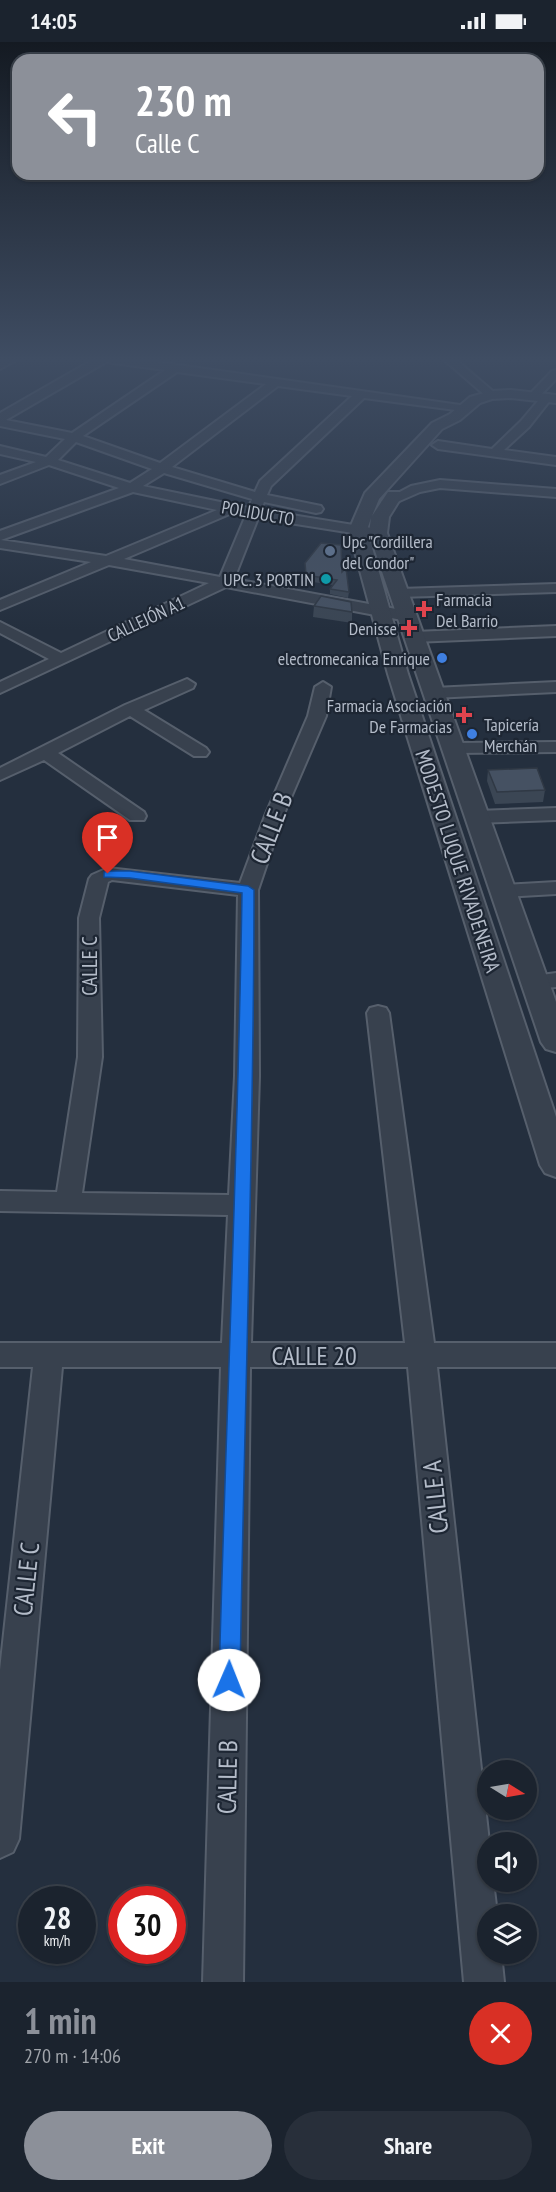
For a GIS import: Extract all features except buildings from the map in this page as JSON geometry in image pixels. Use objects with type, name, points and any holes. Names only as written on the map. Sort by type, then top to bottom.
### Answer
[{"type":"street","points":[[0,480],[49,461],[62,449]]},
{"type":"street","name":"POLIDUCTO","points":[[107,449],[259,497],[327,510]]},
{"type":"street","points":[[0,536],[132,488],[188,449]]},
{"type":"street","points":[[226,581],[265,484],[303,449]]},
{"type":"street","points":[[362,523],[371,497],[415,449]]},
{"type":"street","points":[[362,523],[380,517],[388,502],[435,449]]},
{"type":"street","points":[[460,449],[556,461]]},
{"type":"street","points":[[493,454],[499,449]]},
{"type":"street","name":"POLIDUCTO","points":[[0,450],[49,461],[132,488],[231,509],[362,523]]},
{"type":"street","points":[[388,502],[416,489],[440,484],[556,493]]},
{"type":"street","points":[[0,605],[231,509]]},
{"type":"street","name":"MODESTO LUQUE RIVADENEIRA","points":[[362,523],[399,593],[503,891],[545,981],[556,1042]]},
{"type":"street","name":"MODESTO LUQUE RIVADENEIRA","points":[[362,523],[381,611],[398,674],[556,1165]]},
{"type":"street","points":[[0,544],[107,560],[381,611],[411,626],[556,631]]},
{"type":"street","name":"CALLEJÓN A1","points":[[0,688],[226,581]]},
{"type":"street","points":[[399,593],[556,588]]},
{"type":"street","points":[[0,627],[61,659]]},
{"type":"street","points":[[398,674],[431,685],[556,687]]},
{"type":"street","points":[[0,775],[131,709],[188,684]]},
{"type":"street","name":"CALLE B","points":[[223,1982],[236,1355],[247,1076],[248,890],[274,816],[318,716],[323,687]]},
{"type":"street","points":[[131,709],[200,752]]},
{"type":"street","points":[[418,737],[441,770],[450,776],[464,780]]},
{"type":"street","points":[[453,748],[556,747]]},
{"type":"street","points":[[45,752],[137,816]]},
{"type":"street","points":[[477,817],[556,814]]},
{"type":"street","name":"CALLE C","points":[[68,1202],[90,1057],[89,918],[99,879],[108,874],[130,874],[248,890]]},
{"type":"street","points":[[503,891],[556,888]]},
{"type":"street","name":"CALLE A","points":[[378,1013],[421,1355],[484,1982]]},
{"type":"street","points":[[0,1202],[242,1205]]},
{"type":"street","name":"CALLE 20","points":[[0,1355],[556,1355]]},
{"type":"street","name":"CALLE C","points":[[0,1839],[49,1355]]},
{"type":"place","name":"Upc \"Cordillera del Condor\"","points":[[330,551]]},
{"type":"place","name":"UPC. 3 PORTIN","points":[[326,579]]},
{"type":"place","name":"Farmacia Del Barrio","points":[[424,609]]},
{"type":"place","name":"Denisse","points":[[409,628]]},
{"type":"place","name":"electromecanica Enrique","points":[[442,658]]},
{"type":"place","name":"Farmacia Asociación De Farmacias","points":[[464,715]]},
{"type":"place","name":"Tapicería Merchán","points":[[472,734]]},
{"type":"route","points":[[108,874],[130,874],[248,890],[247,1076],[236,1355],[229,1680]]}]
